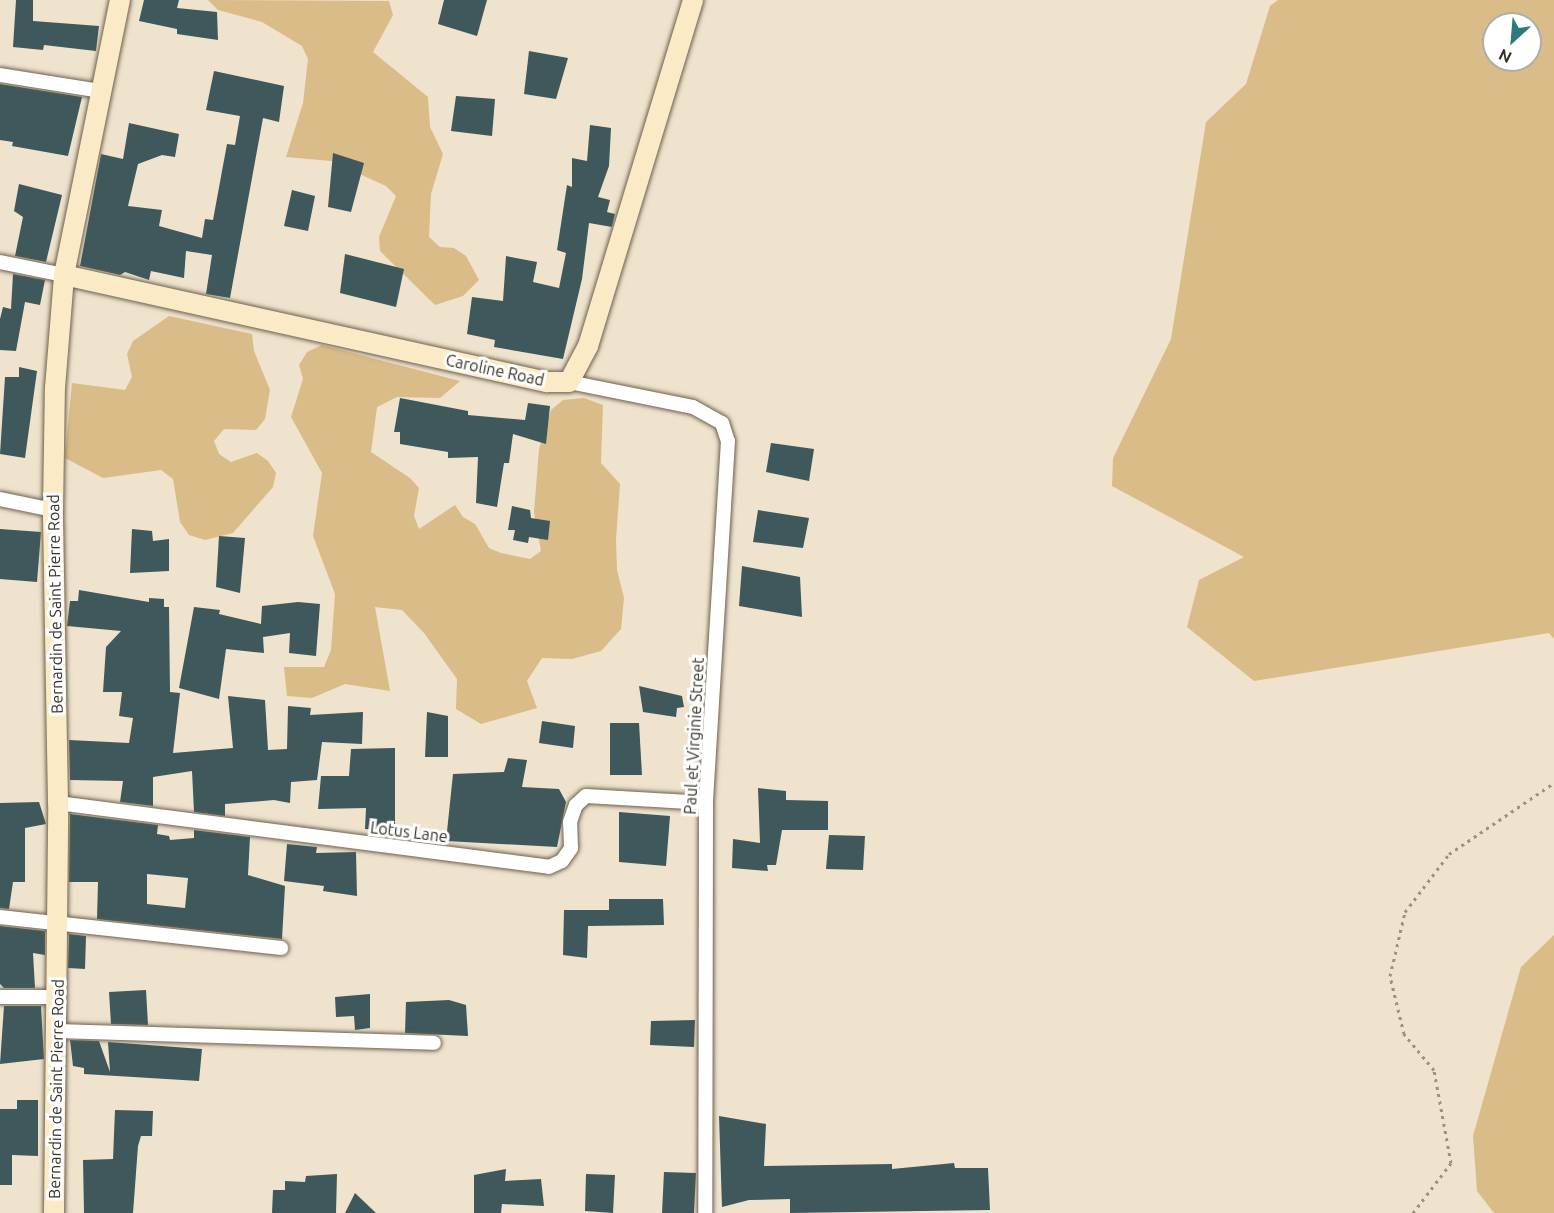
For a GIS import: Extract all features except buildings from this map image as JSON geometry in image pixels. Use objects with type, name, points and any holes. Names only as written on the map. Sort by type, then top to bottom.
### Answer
[{"type":"main road","name":"Bernardin de Saint Pierre Road","points":[[54,1213],[58,803],[53,510],[55,388],[64,275],[120,0]]},
{"type":"main road","name":"Caroline Road","points":[[64,275],[547,382],[569,381],[588,346],[693,0]]},
{"type":"street","points":[[0,75],[101,91]]},
{"type":"street","points":[[0,262],[64,275]]},
{"type":"street","name":"Paul et Virginie Street","points":[[569,381],[693,407],[722,423],[728,441],[706,803],[705,1213]]},
{"type":"street","points":[[0,499],[53,510]]},
{"type":"street","name":"Lotus Lane","points":[[58,803],[549,867],[562,861],[571,848],[570,822],[576,805],[586,796],[706,803]]},
{"type":"street","points":[[0,917],[280,948]]},
{"type":"street","points":[[0,997],[57,997]]},
{"type":"street","points":[[56,1031],[434,1043]]},
{"type":"path","points":[[1413,1213],[1451,1163],[1434,1070],[1404,1034],[1390,976],[1406,912],[1449,854],[1554,783]]},
{"type":"shaded area","points":[[208,0],[389,1],[393,15],[373,52],[428,97],[430,127],[443,154],[431,194],[429,237],[440,247],[454,248],[466,256],[479,280],[463,296],[435,305],[380,251],[379,237],[396,196],[386,186],[331,161],[286,157],[303,103],[308,59],[302,46],[262,22],[218,10]]},
{"type":"shaded area","points":[[1278,0],[1554,0],[1554,639],[1549,633],[1254,681],[1187,627],[1199,580],[1244,557],[1112,486],[1113,458],[1171,339],[1206,122],[1246,84],[1270,6]]},
{"type":"shaded area","points":[[169,316],[252,334],[254,351],[270,390],[265,419],[256,430],[224,429],[214,441],[219,454],[231,462],[257,453],[268,461],[276,473],[273,487],[233,533],[205,540],[189,535],[180,522],[173,479],[161,470],[103,478],[65,458],[72,383],[125,390],[132,377],[127,354],[133,341]]},
{"type":"shaded area","points":[[322,345],[460,381],[440,398],[397,397],[377,407],[371,452],[410,478],[419,488],[414,516],[419,529],[455,505],[463,517],[475,524],[489,548],[501,553],[530,559],[541,551],[534,512],[539,449],[551,410],[563,400],[584,398],[603,405],[601,463],[620,484],[616,540],[617,570],[624,598],[621,629],[601,651],[572,659],[542,658],[527,681],[537,708],[481,724],[456,709],[457,679],[424,633],[402,610],[375,607],[390,691],[345,684],[312,698],[287,696],[284,667],[324,667],[331,650],[335,594],[313,536],[322,473],[291,417],[303,379],[299,365],[307,352]]},
{"type":"shaded area","points":[[1554,935],[1554,1213],[1494,1213],[1477,1191],[1473,1136],[1521,967]]}]
